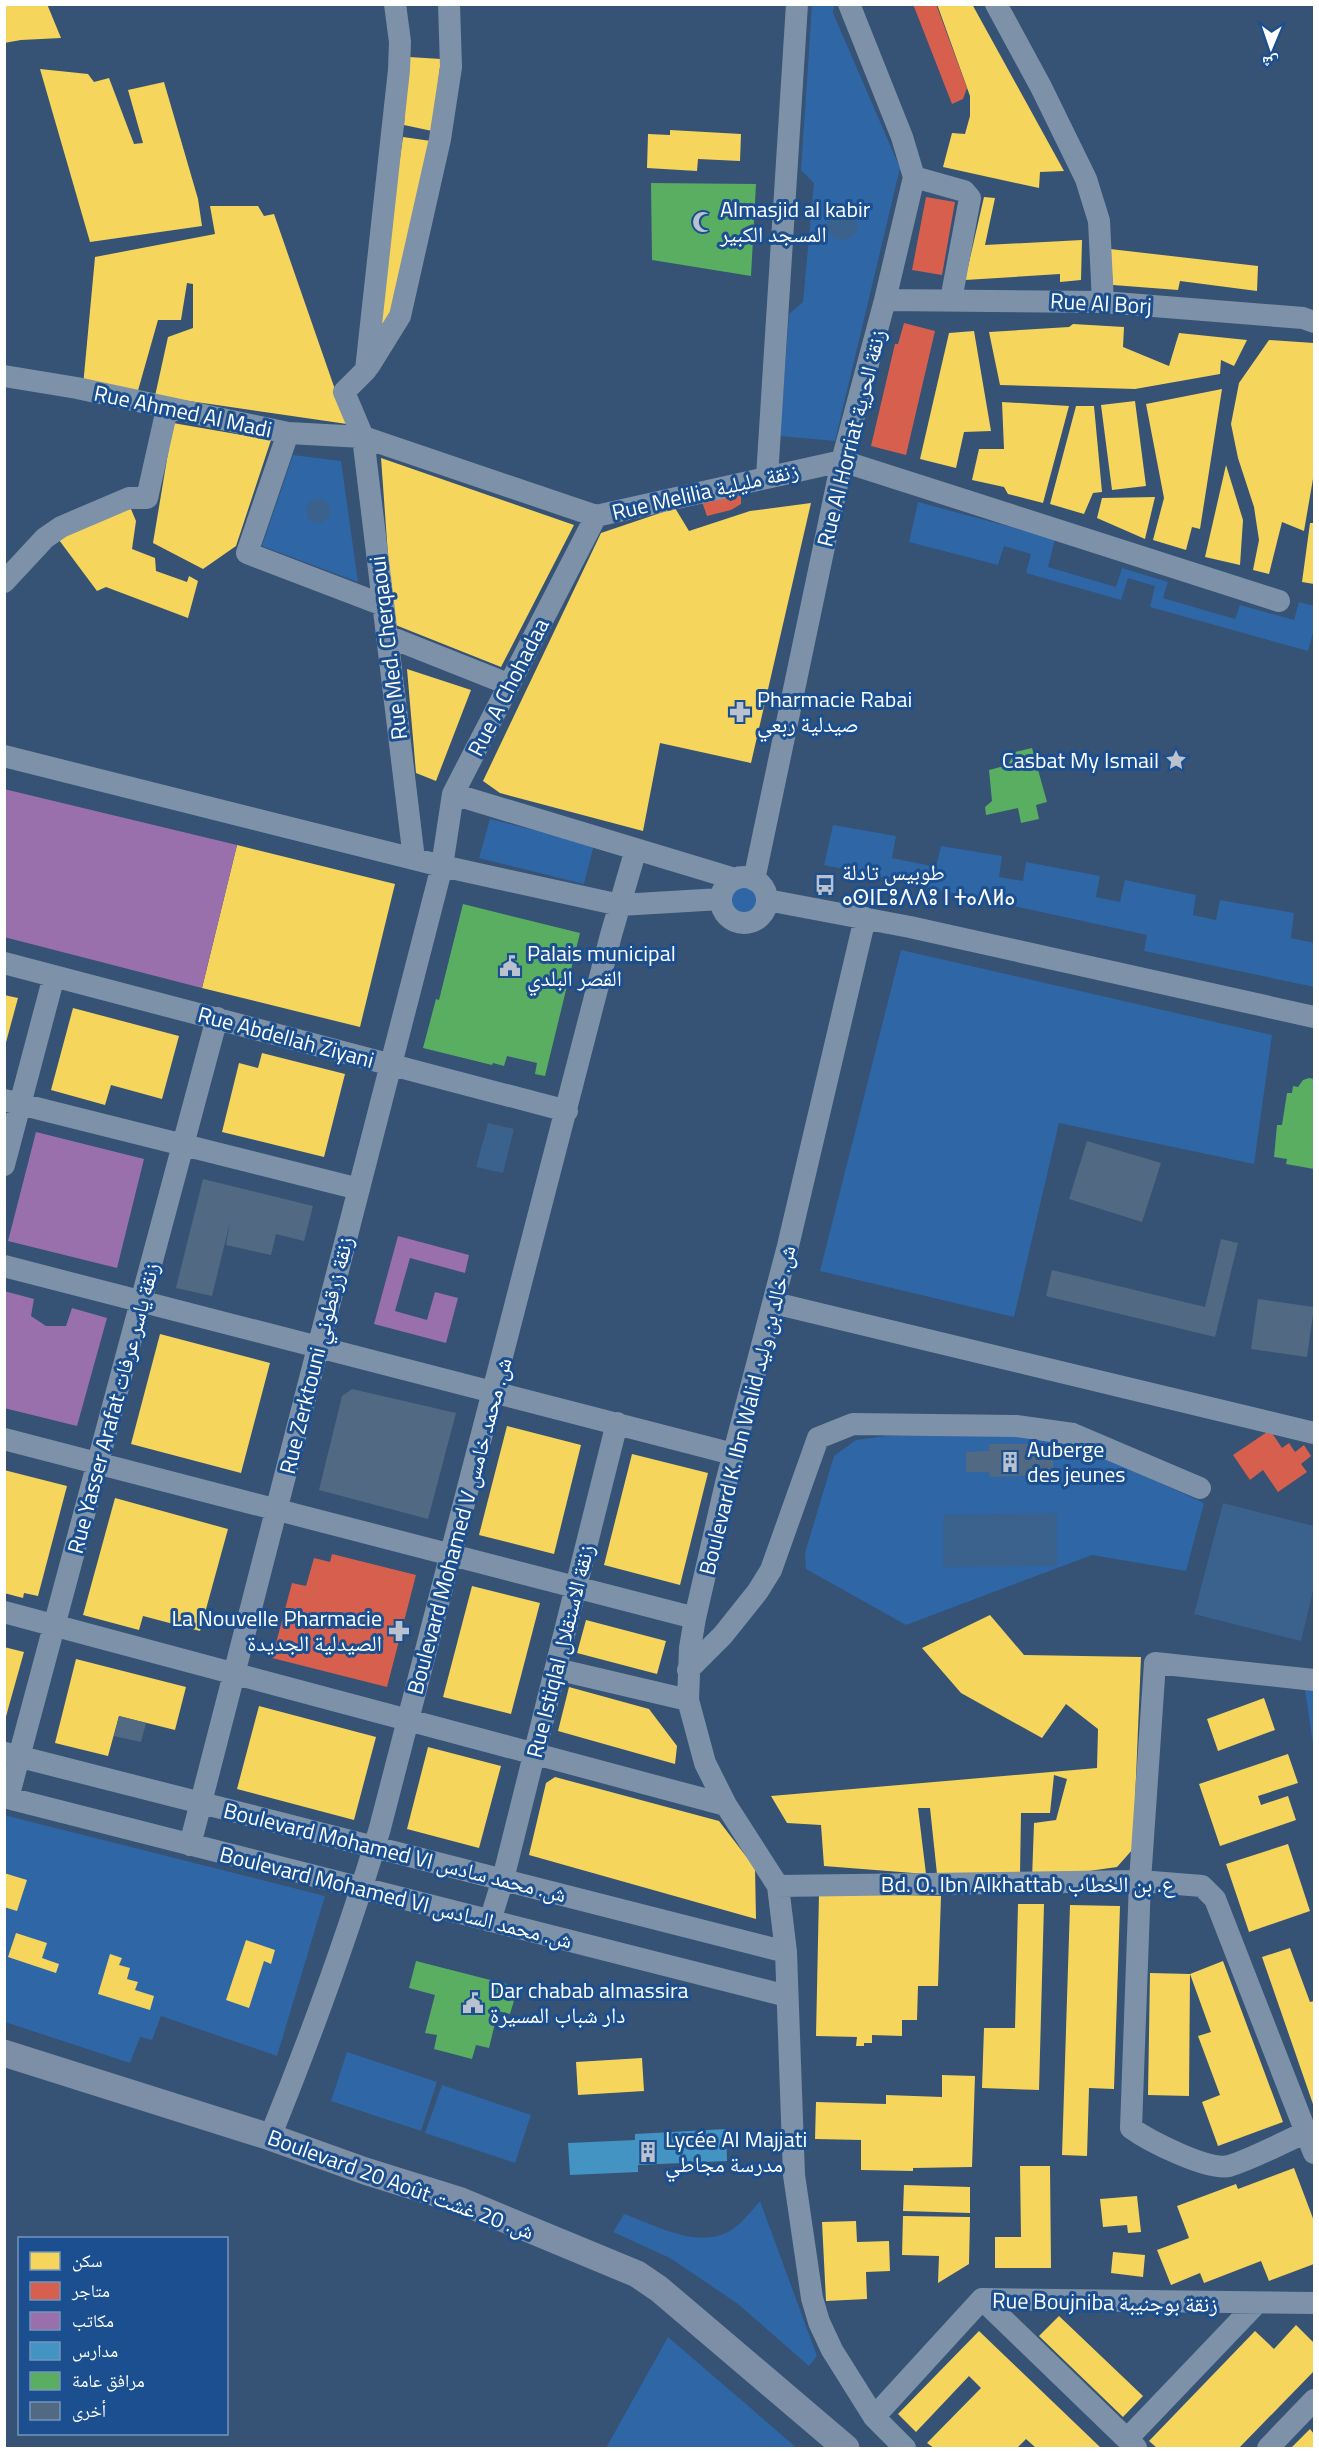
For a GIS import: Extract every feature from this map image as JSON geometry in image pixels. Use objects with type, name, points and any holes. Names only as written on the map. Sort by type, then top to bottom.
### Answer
[{"type":"main road","name":"Boulevard 20 Août ش. 20 غشت","points":[[4,2053],[270,2137],[365,2171],[461,2201],[637,2274],[659,2289],[846,2448]]},
{"type":"street","points":[[366,370],[399,70],[400,42],[395,4]]},
{"type":"street","points":[[366,370],[400,316],[451,67],[449,4]]},
{"type":"street","points":[[767,477],[797,4]]},
{"type":"street","name":"Rue Al Horriat زنقة الحرية","points":[[744,879],[842,460],[885,300],[914,177],[902,137],[849,4]]},
{"type":"street","points":[[996,4],[1041,87],[1086,179],[1099,221],[1103,302]]},
{"type":"street","points":[[914,177],[964,191],[970,198],[951,300]]},
{"type":"street","name":"Rue Al Borj","points":[[885,300],[1103,302],[1303,318],[1314,322]]},
{"type":"street","name":"Rue Med. Cherqaoui","points":[[366,370],[344,392],[363,437],[414,859]]},
{"type":"street","name":"Rue Ahmed Al Madi","points":[[4,376],[77,388],[288,433],[363,437]]},
{"type":"street","points":[[4,582],[45,538],[61,527],[129,498],[147,498],[167,409]]},
{"type":"street","points":[[288,433],[247,553],[383,605]]},
{"type":"street","name":"Rue Melilia زنقة مليلية","points":[[363,437],[596,516],[842,460]]},
{"type":"street","points":[[842,460],[1279,601]]},
{"type":"street","name":"Rue A Chohadaa","points":[[442,866],[453,794],[596,516]]},
{"type":"street","points":[[387,636],[508,684]]},
{"type":"street","points":[[4,756],[442,866],[620,905],[721,899]]},
{"type":"street","points":[[453,794],[744,879],[764,888],[767,900],[762,914],[750,922],[743,923],[736,922],[724,913],[721,899],[723,891],[744,879]]},
{"type":"street","name":"Boulevard Mohamed V ش. محمد خامس","points":[[270,2137],[290,2089],[374,1847],[636,849]]},
{"type":"street","name":"Rue Zerktouni زنقة زرقطوني","points":[[190,1845],[442,866]]},
{"type":"street","points":[[767,900],[865,918],[1314,1017]]},
{"type":"street","name":"Boulevard K. Ibn Walid ش. خالد بن وليد","points":[[778,1886],[726,1805],[705,1763],[688,1700],[688,1670],[695,1618],[734,1454],[774,1304],[865,918]]},
{"type":"street","name":"Rue Abdellah Ziyani","points":[[4,963],[567,1111]]},
{"type":"street","points":[[4,1165],[13,1102],[54,976]]},
{"type":"street","name":"Rue Yasser Arafat زنقة ياسر عرفات","points":[[6,1798],[12,1754],[54,1626],[217,1018]]},
{"type":"street","points":[[13,1102],[359,1189]]},
{"type":"street","points":[[4,1266],[734,1454]]},
{"type":"street","points":[[774,1304],[1314,1433]]},
{"type":"street","name":"Rue Istiqlal زنقة الاستقلال","points":[[490,1921],[503,1880],[617,1424]]},
{"type":"street","points":[[688,1670],[723,1635],[758,1591],[771,1570],[819,1438],[853,1424],[1017,1426],[1073,1434],[1200,1488]]},
{"type":"street","points":[[4,1439],[695,1618]]},
{"type":"street","points":[[4,1612],[726,1805]]},
{"type":"street","points":[[1311,2143],[1229,2166],[1215,2167],[1148,2141],[1131,2128],[1140,1881],[1155,1663],[1314,1680]]},
{"type":"street","points":[[556,1669],[688,1700]]},
{"type":"street","name":"Boulevard Mohamed VI ش. محمد سادس","points":[[12,1754],[786,1952]]},
{"type":"street","name":"Boulevard Mohamed VI ش. محمد السادس","points":[[6,1798],[787,1996]]},
{"type":"street","name":"Bd. O. Ibn Alkhattab ع. بن الخطاب","points":[[778,1886],[1140,1881],[1202,1886],[1215,1899],[1311,2143]]},
{"type":"street","points":[[778,1886],[786,1952],[794,2175],[812,2298],[819,2322],[832,2350],[874,2417],[905,2448]]},
{"type":"street","points":[[982,2299],[1131,2444],[1256,2304]]},
{"type":"street","name":"Rue Boujniba زنقة بوجنيبة","points":[[874,2417],[982,2299],[1314,2303]]},
{"type":"street","points":[[1268,2448],[1314,2400]]},
{"type":"shaded area","points":[[812,5],[834,5],[833,13],[900,168],[835,441],[780,436],[789,314],[803,302],[814,183],[801,170]]},
{"type":"shaded area","points":[[842,210],[853,214],[857,225],[853,236],[842,240],[831,236],[827,225],[831,214]]},
{"type":"shaded area","points":[[293,455],[341,461],[358,582],[262,546]]},
{"type":"shaded area","points":[[318,499],[327,502],[330,511],[327,520],[318,523],[309,520],[306,511],[309,502]]},
{"type":"shaded area","points":[[918,502],[1055,539],[1048,567],[1116,587],[1122,568],[1168,582],[1163,598],[1235,619],[1240,605],[1294,620],[1299,602],[1314,606],[1314,629],[1308,651],[1150,607],[1155,586],[1128,578],[1121,600],[1026,573],[1031,554],[1004,546],[998,565],[909,542]]},
{"type":"shaded area","points":[[490,819],[594,845],[584,884],[479,858]]},
{"type":"shaded area","points":[[833,825],[896,836],[892,858],[936,867],[941,846],[1002,856],[999,877],[1023,881],[1026,862],[1100,876],[1096,897],[1120,902],[1125,880],[1196,895],[1193,915],[1216,920],[1220,900],[1294,913],[1291,938],[1314,943],[1314,987],[1144,951],[1147,935],[824,865]]},
{"type":"shaded area","points":[[744,885],[750,886],[758,894],[758,906],[750,914],[744,915],[738,914],[730,906],[729,900],[730,894],[738,886]]},
{"type":"shaded area","points":[[901,950],[1272,1035],[1254,1164],[1059,1123],[1014,1317],[820,1271]]},
{"type":"shaded area","points":[[488,1123],[514,1129],[503,1173],[476,1167]]},
{"type":"shaded area","points":[[980,1432],[1058,1441],[1126,1467],[1204,1503],[1186,1571],[1092,1555],[906,1625],[806,1569],[805,1553],[834,1456],[856,1440],[886,1436]]},
{"type":"shaded area","points":[[1223,1503],[1314,1526],[1314,1587],[1301,1641],[1194,1614]]},
{"type":"shaded area","points":[[1057,1513],[1057,1566],[943,1567],[943,1515]]},
{"type":"shaded area","points":[[1305,1690],[1314,1691],[1314,1751]]},
{"type":"shaded area","points":[[4,1815],[325,1896],[277,2056],[161,2016],[152,2040],[140,2037],[130,2063],[5,2022]]},
{"type":"shaded area","points":[[347,2052],[437,2082],[421,2131],[331,2101]]},
{"type":"shaded area","points":[[442,2085],[531,2115],[515,2163],[425,2133]]},
{"type":"shaded area","points":[[760,2201],[817,2356],[809,2366],[738,2304],[670,2258],[613,2232],[624,2214],[681,2235],[711,2237],[725,2233],[738,2225]]},
{"type":"shaded area","points":[[668,2337],[797,2448],[606,2448]]},
{"type":"building: سكن","points":[[4,4],[47,4],[61,38],[4,43]]},
{"type":"building: سكن","points":[[937,4],[972,4],[1064,171],[1040,172],[1039,188],[943,167],[952,133],[965,134],[970,116],[970,96]]},
{"type":"building: سكن","points":[[409,57],[441,59],[432,131],[404,125]]},
{"type":"building: سكن","points":[[40,69],[88,74],[94,82],[109,78],[134,144],[143,143],[128,90],[164,82],[198,199],[202,226],[90,242]]},
{"type":"building: سكن","points":[[670,130],[741,134],[740,161],[698,159],[697,171],[647,168],[648,134],[670,135]]},
{"type":"building: سكن","points":[[403,137],[431,141],[389,324],[376,323]]},
{"type":"building: سكن","points":[[984,197],[995,198],[985,245],[1082,240],[1081,280],[1060,282],[1060,274],[965,280]]},
{"type":"building: سكن","points":[[210,206],[258,206],[264,216],[274,214],[347,424],[155,396],[168,337],[193,328],[193,284],[187,283],[181,320],[158,320],[137,394],[83,386],[95,257],[215,234]]},
{"type":"building: سكن","points":[[1110,249],[1258,266],[1257,291],[1180,281],[1178,290],[1113,285]]},
{"type":"building: سكن","points":[[1073,324],[1124,327],[1123,347],[1169,366],[1179,333],[1247,340],[1234,366],[1221,360],[1220,374],[1135,389],[1000,385],[989,332],[1069,327]]},
{"type":"building: سكن","points":[[974,331],[991,431],[964,432],[956,468],[920,459],[949,333]]},
{"type":"building: سكن","points":[[1269,340],[1314,343],[1314,473],[1304,531],[1282,522],[1269,574],[1253,570],[1259,540],[1254,507],[1238,458],[1231,424],[1239,383]]},
{"type":"building: سكن","points":[[1222,389],[1200,529],[1192,527],[1186,550],[1153,540],[1164,498],[1146,404]]},
{"type":"building: سكن","points":[[1135,401],[1146,486],[1112,490],[1101,405]]},
{"type":"building: سكن","points":[[1002,402],[1069,406],[1043,503],[1008,494],[1004,487],[972,480],[979,449],[1004,449]]},
{"type":"building: سكن","points":[[1076,406],[1094,406],[1102,492],[1093,493],[1084,514],[1050,504]]},
{"type":"building: سكن","points":[[173,423],[271,440],[236,546],[203,569],[153,543]]},
{"type":"building: سكن","points":[[381,458],[574,525],[501,667],[393,624]]},
{"type":"building: سكن","points":[[1226,465],[1243,520],[1240,565],[1205,557]]},
{"type":"building: سكن","points":[[1155,497],[1145,539],[1097,518],[1102,498]]},
{"type":"building: سكن","points":[[811,503],[751,763],[660,743],[643,831],[500,793],[483,781],[601,533],[675,508],[689,531],[750,511]]},
{"type":"building: سكن","points":[[131,509],[136,521],[132,549],[155,558],[156,571],[187,582],[189,576],[198,581],[188,618],[106,587],[97,591],[59,540],[87,520]]},
{"type":"building: سكن","points":[[1310,523],[1314,523],[1314,584],[1302,582]]},
{"type":"building: سكن","points":[[407,669],[471,690],[436,781],[416,773]]},
{"type":"building: سكن","points":[[237,845],[395,884],[360,1027],[202,988]]},
{"type":"building: سكن","points":[[4,995],[18,998],[5,1046],[4,1046]]},
{"type":"building: سكن","points":[[73,1008],[179,1036],[162,1099],[111,1085],[105,1105],[51,1090]]},
{"type":"building: سكن","points":[[262,1053],[345,1074],[324,1157],[222,1132],[239,1063],[258,1068]]},
{"type":"building: سكن","points":[[160,1334],[270,1363],[241,1473],[131,1444]]},
{"type":"building: سكن","points":[[507,1426],[581,1445],[554,1554],[479,1535]]},
{"type":"building: سكن","points":[[632,1454],[708,1473],[680,1585],[604,1565]]},
{"type":"building: سكن","points":[[4,1470],[67,1486],[38,1596],[24,1593],[23,1598],[4,1593]]},
{"type":"building: سكن","points":[[115,1498],[228,1529],[200,1631],[143,1616],[139,1630],[83,1615]]},
{"type":"building: سكن","points":[[472,1586],[540,1603],[511,1714],[443,1697]]},
{"type":"building: سكن","points":[[990,1615],[1024,1655],[1141,1657],[1133,1849],[1117,1867],[1032,1879],[1034,1823],[1056,1820],[1067,1779],[1054,1775],[1050,1813],[1021,1813],[1020,1874],[937,1874],[930,1808],[918,1808],[926,1874],[824,1866],[821,1825],[787,1823],[771,1796],[1097,1768],[1098,1729],[1066,1704],[1042,1738],[961,1693],[922,1648]]},
{"type":"building: سكن","points":[[586,1620],[666,1641],[657,1674],[577,1653]]},
{"type":"building: سكن","points":[[4,1647],[24,1652],[5,1720],[4,1720]]},
{"type":"building: سكن","points":[[76,1659],[186,1687],[175,1730],[119,1716],[108,1756],[55,1743]]},
{"type":"building: سكن","points":[[569,1687],[649,1709],[677,1746],[675,1764],[558,1731]]},
{"type":"building: سكن","points":[[1264,1698],[1275,1730],[1218,1751],[1207,1719]]},
{"type":"building: سكن","points":[[259,1706],[376,1737],[354,1820],[237,1789]]},
{"type":"building: سكن","points":[[428,1747],[501,1766],[479,1848],[407,1829]]},
{"type":"building: سكن","points":[[1288,1754],[1298,1783],[1258,1796],[1261,1805],[1288,1796],[1296,1820],[1220,1846],[1199,1784]]},
{"type":"building: سكن","points":[[555,1777],[719,1821],[755,1868],[756,1919],[529,1855],[546,1783]]},
{"type":"building: سكن","points":[[1288,1844],[1310,1911],[1249,1932],[1226,1864]]},
{"type":"building: سكن","points":[[4,1873],[27,1880],[17,1911],[4,1907]]},
{"type":"building: سكن","points":[[819,1893],[941,1896],[938,1986],[918,1986],[917,2020],[902,2020],[902,2036],[872,2035],[872,2043],[856,2046],[857,2037],[816,2036]]},
{"type":"building: سكن","points":[[1018,1904],[1044,1904],[1039,2090],[982,2088],[984,2028],[1015,2028]]},
{"type":"building: سكن","points":[[1070,1905],[1120,1906],[1114,2089],[1089,2088],[1087,2156],[1062,2155]]},
{"type":"building: سكن","points":[[16,1933],[47,1943],[42,1958],[59,1964],[56,1973],[8,1957]]},
{"type":"building: سكن","points":[[246,1940],[275,1950],[271,1964],[264,1961],[249,2008],[226,2000]]},
{"type":"building: سكن","points":[[1290,1948],[1310,2002],[1314,2001],[1314,2107],[1262,1957]]},
{"type":"building: سكن","points":[[110,1954],[122,1958],[119,1965],[130,1968],[127,1979],[138,1982],[135,1990],[154,1996],[150,2010],[98,1994]]},
{"type":"building: سكن","points":[[1223,1961],[1283,2122],[1218,2146],[1202,2102],[1220,2095],[1198,2036],[1211,2032],[1190,1974]]},
{"type":"building: سكن","points":[[1150,1973],[1190,1974],[1189,2096],[1148,2095]]},
{"type":"building: سكن","points":[[642,2058],[644,2091],[578,2095],[576,2062]]},
{"type":"building: سكن","points":[[942,2075],[975,2076],[972,2167],[913,2168],[913,2171],[861,2170],[861,2140],[815,2139],[816,2102],[886,2104],[886,2095],[942,2097]]},
{"type":"building: سكن","points":[[1020,2166],[1050,2166],[1051,2268],[995,2268],[995,2237],[1021,2237]]},
{"type":"building: سكن","points":[[1294,2168],[1314,2221],[1314,2264],[1269,2281],[1261,2261],[1204,2283],[1200,2273],[1171,2285],[1157,2250],[1189,2238],[1177,2206],[1236,2184],[1238,2189]]},
{"type":"building: سكن","points":[[904,2185],[970,2187],[970,2213],[903,2211]]},
{"type":"building: سكن","points":[[1137,2196],[1141,2232],[1128,2233],[1127,2225],[1103,2227],[1100,2199]]},
{"type":"building: سكن","points":[[903,2216],[970,2217],[969,2264],[938,2283],[939,2256],[902,2255]]},
{"type":"building: سكن","points":[[856,2221],[857,2242],[889,2241],[890,2271],[866,2272],[867,2299],[826,2301],[822,2222]]},
{"type":"building: سكن","points":[[1113,2252],[1145,2255],[1143,2277],[1111,2273]]},
{"type":"building: سكن","points":[[1059,2316],[1143,2396],[1123,2417],[1039,2336]]},
{"type":"building: سكن","points":[[1296,2325],[1314,2343],[1314,2371],[1239,2448],[1157,2448],[1149,2441],[1255,2331],[1274,2349]]},
{"type":"building: سكن","points":[[979,2331],[1101,2448],[1036,2448],[1026,2439],[1017,2448],[934,2448],[927,2443],[981,2388],[969,2376],[916,2432],[898,2414]]},
{"type":"building: سكن","points":[[1310,2429],[1314,2434],[1314,2448],[1291,2448]]},
{"type":"building: متاجر","points":[[913,4],[936,4],[967,88],[963,99],[952,104]]},
{"type":"building: متاجر","points":[[926,197],[955,202],[942,275],[912,270]]},
{"type":"building: متاجر","points":[[904,323],[935,331],[906,455],[871,446],[895,344],[898,344]]},
{"type":"building: متاجر","points":[[700,496],[741,496],[741,504],[731,510],[707,516]]},
{"type":"building: متاجر","points":[[1270,1430],[1282,1448],[1289,1443],[1295,1452],[1304,1445],[1311,1456],[1301,1464],[1307,1472],[1278,1492],[1263,1470],[1250,1480],[1233,1455]]},
{"type":"building: متاجر","points":[[332,1554],[416,1575],[387,1687],[272,1658],[292,1583],[306,1586],[314,1558],[330,1562]]},
{"type":"building: مكاتب","points":[[4,789],[237,845],[202,988],[4,937]]},
{"type":"building: مكاتب","points":[[36,1132],[144,1159],[117,1268],[8,1241]]},
{"type":"building: مكاتب","points":[[398,1236],[469,1255],[465,1273],[410,1258],[395,1311],[427,1320],[435,1292],[458,1298],[446,1343],[374,1324]]},
{"type":"building: مكاتب","points":[[4,1291],[34,1299],[31,1316],[46,1326],[66,1326],[72,1308],[107,1318],[77,1426],[4,1408]]},
{"type":"building: مدارس","name":"Lycée Al Majjati مدرسة مجاطي","points":[[726,2129],[727,2161],[638,2165],[638,2172],[570,2175],[568,2143],[635,2140],[635,2134]]},
{"type":"building: مرافق عامة","name":"Almasjid al kabir المسجد الكبير","points":[[651,183],[756,184],[751,276],[652,260]]},
{"type":"building: مرافق عامة","points":[[1032,748],[1047,802],[1036,805],[1039,819],[1021,823],[1018,808],[986,815],[985,807],[992,801],[989,770],[1008,765],[1015,752]]},
{"type":"building: مرافق عامة","name":"Palais municipal القصر البلدي","points":[[463,904],[580,933],[545,1076],[535,1074],[537,1063],[507,1056],[504,1066],[493,1063],[492,1065],[423,1048],[436,999],[439,1000]]},
{"type":"building: مرافق عامة","points":[[1314,1079],[1314,1169],[1286,1164],[1287,1159],[1274,1157],[1277,1125],[1282,1125],[1287,1093],[1292,1093],[1293,1086],[1298,1087],[1303,1080]]},
{"type":"building: مرافق عامة","name":"Dar chabab almassira دار شباب المسيرة","points":[[416,1961],[518,1987],[510,2014],[498,2011],[489,2048],[476,2045],[472,2059],[434,2049],[437,2035],[425,2033],[435,1995],[409,1988]]},
{"type":"building: أخرى","points":[[1087,1141],[1161,1163],[1142,1222],[1069,1199]]},
{"type":"building: أخرى","points":[[203,1179],[313,1206],[304,1241],[276,1234],[271,1255],[226,1245],[230,1222],[212,1296],[176,1288]]},
{"type":"building: أخرى","points":[[1221,1239],[1238,1243],[1215,1337],[1046,1296],[1052,1270],[1205,1307]]},
{"type":"building: أخرى","points":[[1258,1299],[1314,1307],[1307,1357],[1251,1349]]},
{"type":"building: أخرى","points":[[352,1389],[456,1413],[428,1519],[319,1490],[342,1396]]},
{"type":"building: أخرى","name":"Auberge des jeunes","points":[[989,1444],[1028,1444],[1028,1453],[1053,1453],[1053,1471],[1027,1472],[1028,1476],[990,1477],[989,1472],[966,1472],[966,1452],[989,1451]]},
{"type":"building: أخرى","points":[[119,1716],[146,1723],[141,1742],[114,1736]]},
{"type":"place","name":"Almasjid al kabir المسجد الكبير","points":[[703,222]]},
{"type":"place","name":"Pharmacie Rabai صيدلية ربعي","points":[[740,712]]},
{"type":"place","name":"Casbat My Ismail","points":[[1176,760]]},
{"type":"place","name":"طوبيس تادلة ⴰⵙⵏⵎⵓⴷⴷⵓ ⵏ ⵜⴰⴷⵍⴰ","points":[[825,885]]},
{"type":"place","name":"Palais municipal القصر البلدي","points":[[510,966]]},
{"type":"place","name":"Auberge des jeunes","points":[[1010,1462]]},
{"type":"place","name":"La Nouvelle Pharmacie الصيدلية الجديدة","points":[[399,1631]]},
{"type":"place","name":"Dar chabab almassira دار شباب المسيرة","points":[[473,2003]]},
{"type":"place","name":"Lycée Al Majjati مدرسة مجاطي","points":[[648,2152]]}]
